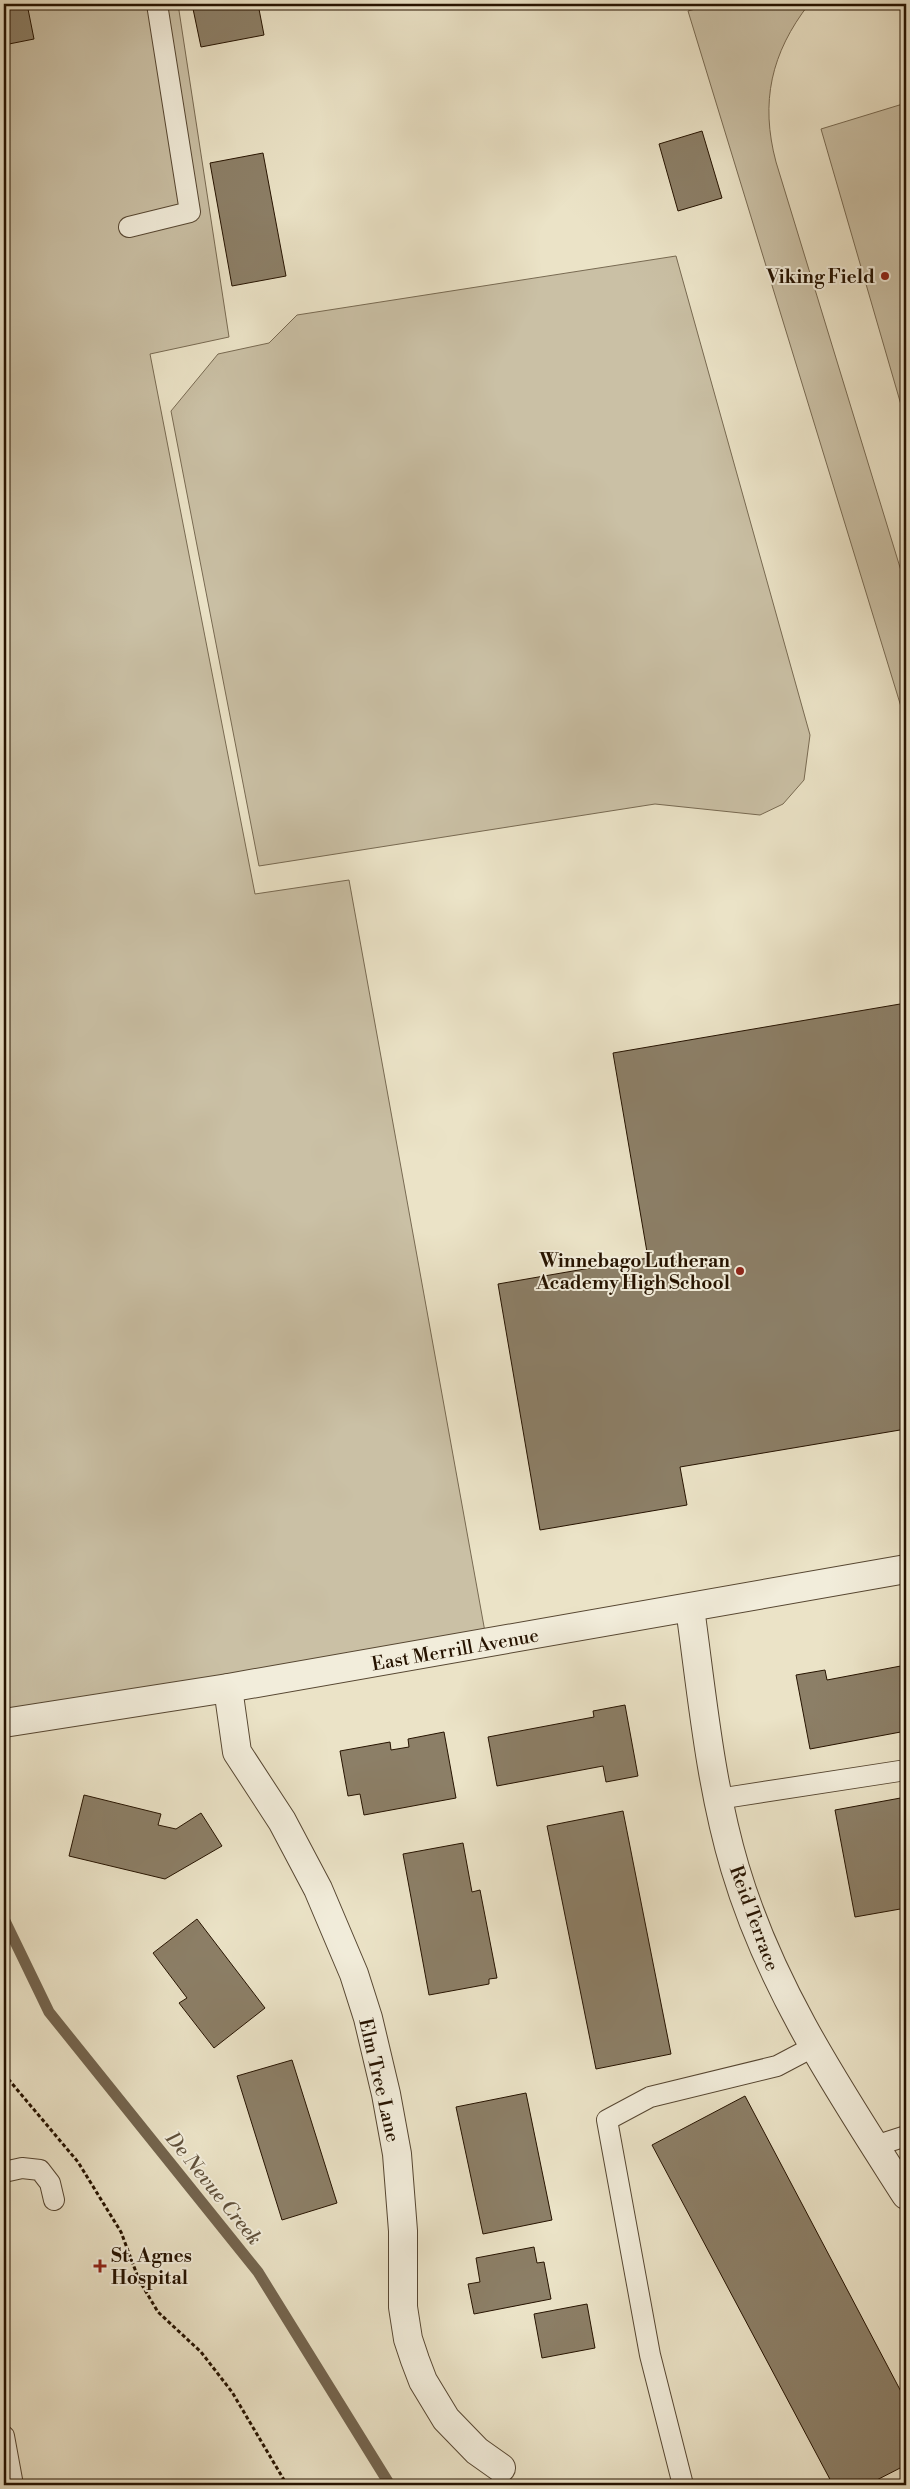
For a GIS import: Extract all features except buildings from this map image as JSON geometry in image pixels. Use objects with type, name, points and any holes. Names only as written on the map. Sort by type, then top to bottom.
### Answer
[{"type":"street","name":"East Merrill Avenue","points":[[4,1723],[228,1688],[906,1570]]},
{"type":"street","name":"Reid Terrace","points":[[690,1608],[718,1799],[736,1869],[754,1924],[780,1986],[813,2047],[906,2195]]},
{"type":"street","name":"Elm Tree Lane","points":[[228,1688],[237,1752],[282,1821],[318,1889],[354,1974],[368,2018],[385,2086],[397,2154],[404,2231],[403,2301],[406,2328],[415,2360],[427,2388],[446,2419],[477,2451],[501,2468]]},
{"type":"lane","points":[[129,227],[190,212],[157,4]]},
{"type":"lane","points":[[718,1799],[906,1770]]},
{"type":"lane","points":[[683,2485],[650,2355],[607,2120],[650,2096],[777,2066],[813,2047]]},
{"type":"lane","points":[[875,2146],[906,2136]]},
{"type":"lane","points":[[4,2172],[22,2168],[40,2170],[50,2183],[54,2200]]},
{"type":"lane","points":[[4,2436],[13,2485]]},
{"type":"path","points":[[4,2074],[78,2162],[121,2232],[139,2280],[158,2312],[201,2352],[232,2392],[287,2485]]},
{"type":"shaded area","points":[[4,4],[178,4],[229,337],[150,354],[255,894],[349,880],[487,1643],[4,1723]]},
{"type":"shaded area","points":[[713,4],[809,4],[796,22],[786,41],[772,79],[769,99],[771,140],[776,162],[906,587],[906,723],[688,11]]},
{"type":"shaded area","name":"Viking Field","points":[[906,103],[906,422],[821,129]]},
{"type":"shaded area","points":[[676,256],[810,735],[804,780],[783,804],[760,815],[655,804],[259,866],[171,411],[218,354],[269,343],[297,315]]},
{"type":"waterway","name":"De Nevue Creek","points":[[4,1919],[49,2012],[258,2272],[390,2485]]},
{"type":"place","name":"Viking Field","points":[[885,276]]},
{"type":"place","name":"Winnebago Lutheran Academy High School","points":[[740,1271]]},
{"type":"place","name":"St. Agnes Hospital","points":[[100,2266]]}]
